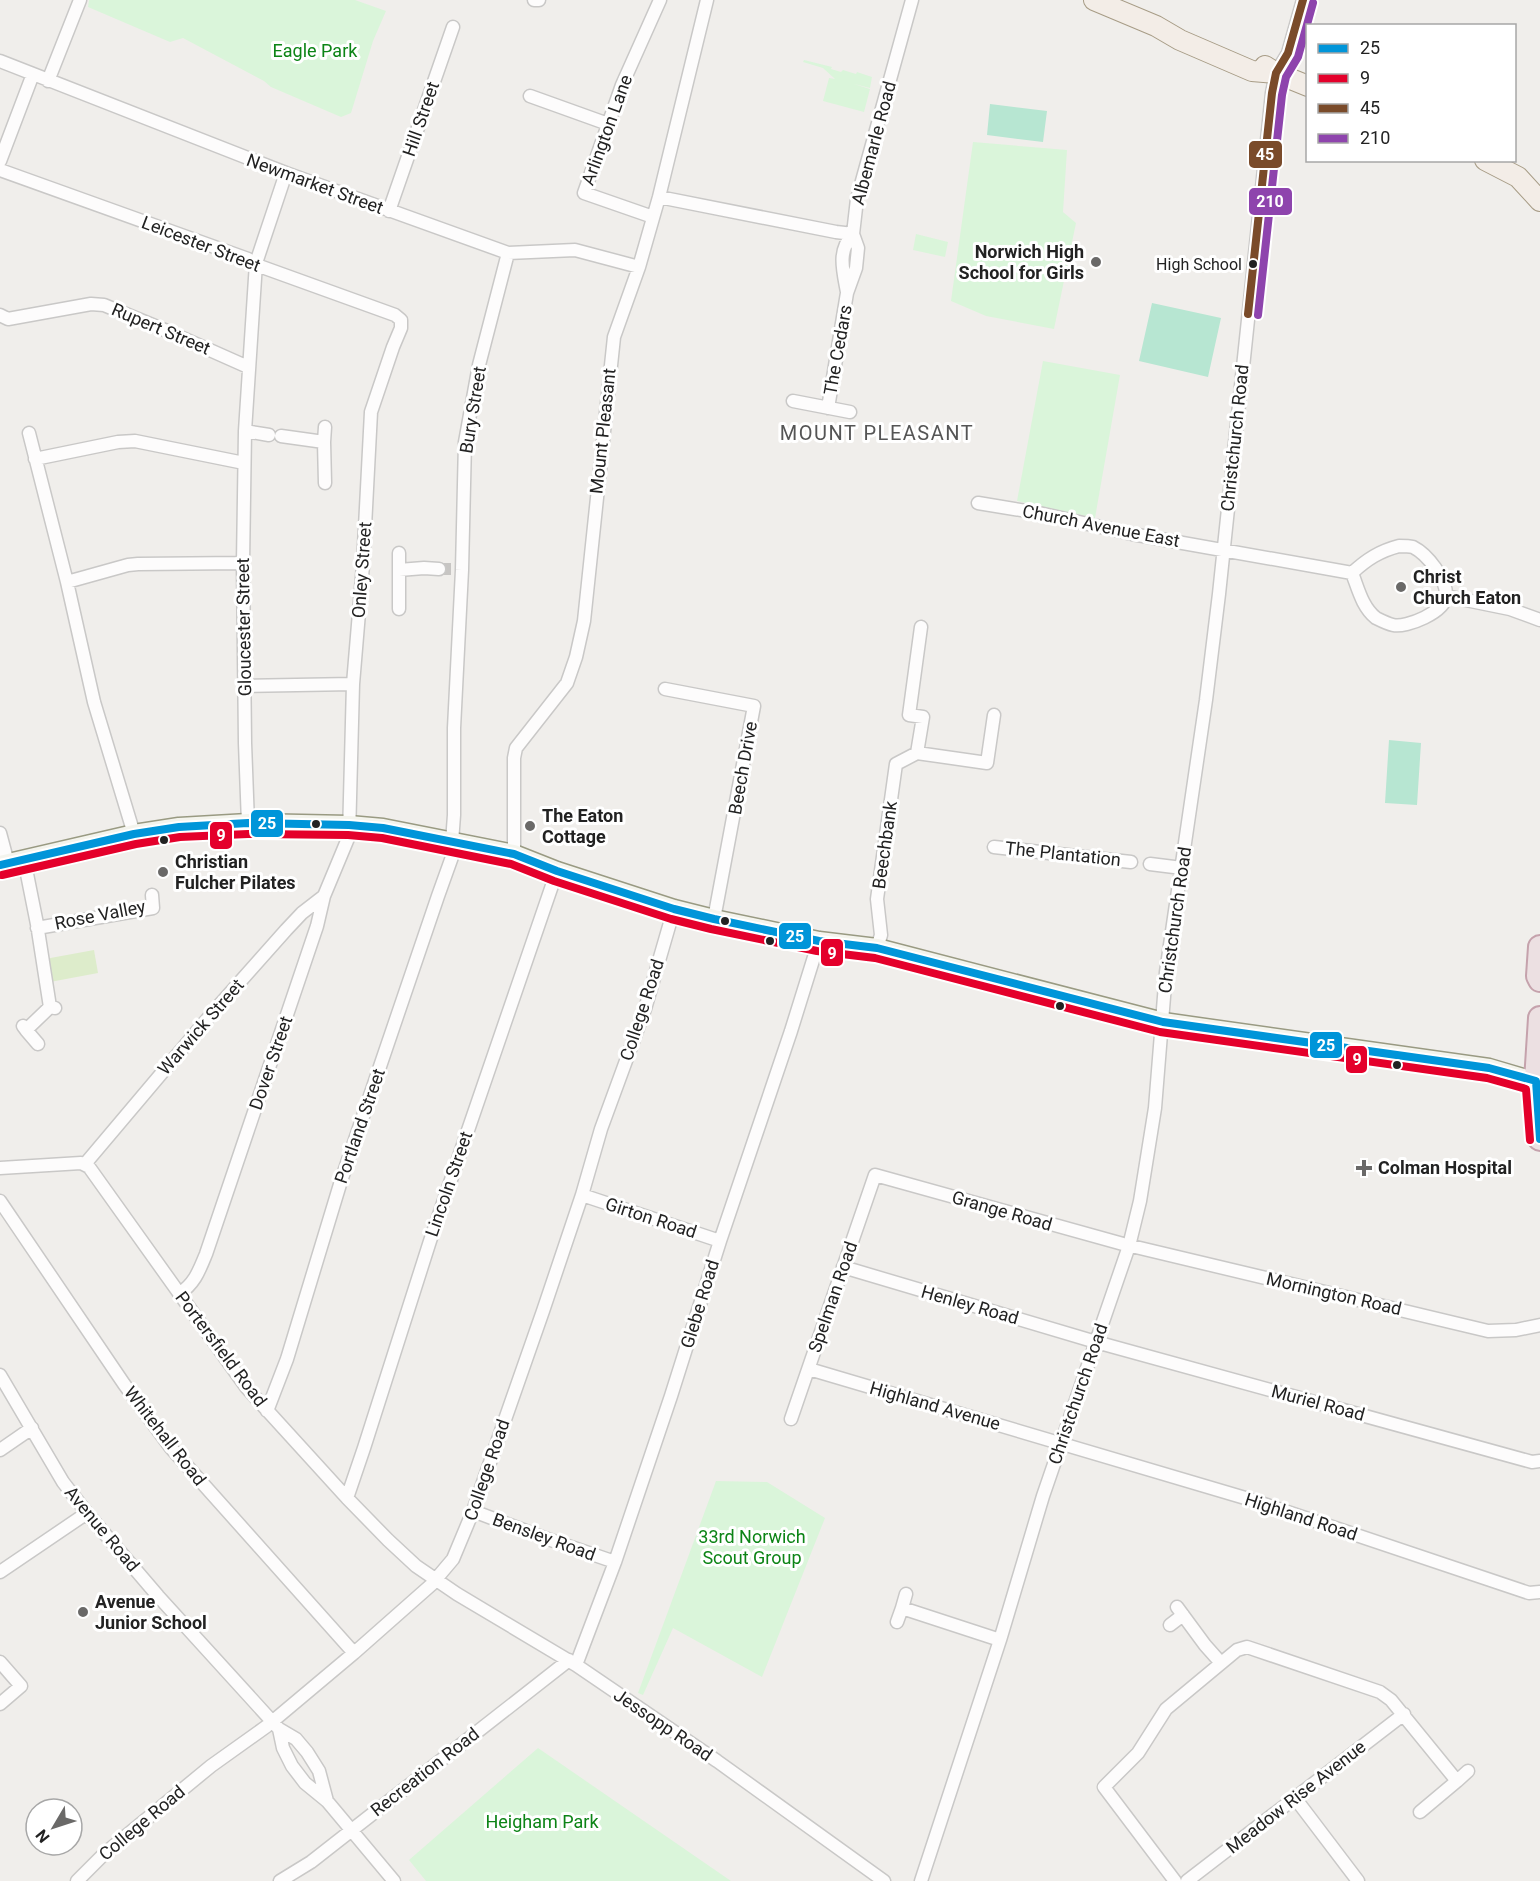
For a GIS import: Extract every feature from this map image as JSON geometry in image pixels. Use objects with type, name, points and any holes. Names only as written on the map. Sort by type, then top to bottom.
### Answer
[{"type":"highway","points":[[1540,947],[1538,976],[1540,980]]},
{"type":"highway","points":[[1540,1017],[1538,1082],[1540,1139]]},
{"type":"main road","points":[[1094,0],[1252,71],[1276,73],[1306,85]]},
{"type":"main road","points":[[1489,162],[1518,177],[1540,201]]},
{"type":"main road","points":[[1518,177],[1540,179]]},
{"type":"street","points":[[48,81],[80,0]]},
{"type":"street","points":[[534,0],[539,0]]},
{"type":"street","name":"Arlington Lane","points":[[653,217],[584,193],[622,85],[660,0]]},
{"type":"street","name":"Mount Pleasant","points":[[514,854],[514,758],[516,748],[567,683],[576,657],[582,630],[612,351],[618,322],[639,267],[659,196],[707,0]]},
{"type":"street","name":"Albemarle Road","points":[[854,234],[857,198],[912,0]]},
{"type":"street","name":"Christchurch Road","points":[[921,1881],[1000,1640],[1043,1496],[1129,1246],[1140,1201],[1155,1108],[1166,972],[1206,700],[1272,93],[1276,73],[1288,53],[1303,0]]},
{"type":"street","name":"Hill Street","points":[[388,211],[453,27]]},
{"type":"street","name":"Newmarket Street","points":[[0,61],[286,173],[508,253],[575,250],[639,267]]},
{"type":"street","points":[[0,161],[33,74]]},
{"type":"street","points":[[530,96],[608,124]]},
{"type":"street","name":"Leicester Street","points":[[0,170],[248,259],[394,315],[401,320]]},
{"type":"street","name":"Gloucester Street","points":[[248,823],[243,563],[245,431],[256,263],[286,173]]},
{"type":"street","points":[[659,196],[854,234]]},
{"type":"street","name":"The Cedars","points":[[828,408],[848,293],[856,267],[858,248],[854,234]]},
{"type":"street","name":"Bury Street","points":[[454,842],[458,569],[465,442],[479,365],[508,253]]},
{"type":"street","name":"Rupert Street","points":[[0,315],[8,319],[91,304],[104,305],[249,367]]},
{"type":"street","name":"Onley Street","points":[[349,825],[353,684],[363,565],[371,412],[401,327],[401,320]]},
{"type":"street","name":"The Cedars","points":[[793,401],[850,412]]},
{"type":"street","points":[[324,427],[325,483]]},
{"type":"street","points":[[245,431],[324,442]]},
{"type":"street","points":[[29,433],[67,582],[94,702],[134,834]]},
{"type":"street","points":[[35,459],[118,442],[135,441],[244,463]]},
{"type":"street","name":"Church Avenue East","points":[[978,503],[1039,513],[1132,534],[1352,573]]},
{"type":"street","points":[[1400,546],[1413,547],[1430,560],[1443,581],[1446,596],[1442,606],[1422,620],[1394,626],[1376,617],[1364,605],[1352,573],[1366,560],[1382,551],[1400,546]]},
{"type":"street","points":[[399,554],[399,609]]},
{"type":"street","points":[[67,582],[128,565],[243,563]]},
{"type":"street","points":[[399,570],[439,569]]},
{"type":"street","points":[[1446,596],[1510,609],[1540,620]]},
{"type":"street","points":[[921,627],[909,715],[923,717],[917,753],[987,763],[994,715]]},
{"type":"street","points":[[245,686],[353,684]]},
{"type":"street","name":"Beech Drive","points":[[665,689],[754,706],[714,920]]},
{"type":"street","name":"Beechbank","points":[[877,948],[881,935],[877,899],[896,764],[917,753]]},
{"type":"street","points":[[11,862],[134,834],[178,827],[248,823],[383,828],[514,854],[557,871],[714,920],[819,941],[877,948],[1163,1022],[1489,1068],[1538,1082]]},
{"type":"street","name":"Dover Street","points":[[179,1294],[197,1278],[206,1254],[310,947],[324,896],[349,836],[349,825]]},
{"type":"street","name":"Rose Valley","points":[[0,833],[38,928],[54,1008],[25,1028],[38,1044]]},
{"type":"street","name":"Portland Street","points":[[267,1411],[287,1359],[345,1170],[438,896],[454,842]]},
{"type":"street","name":"The Plantation","points":[[994,847],[1131,862]]},
{"type":"street","points":[[1150,864],[1182,868]]},
{"type":"street","name":"Lincoln Street","points":[[346,1498],[430,1241],[557,871]]},
{"type":"street","name":"Rose Valley","points":[[38,928],[153,908],[152,895]]},
{"type":"street","name":"Warwick Street","points":[[85,1164],[286,930],[302,913],[324,896]]},
{"type":"street","name":"College Road","points":[[77,1881],[104,1854],[211,1766],[276,1725],[435,1580],[453,1559],[473,1511],[582,1195],[601,1129],[645,1009],[674,909]]},
{"type":"street","name":"Glebe Road","points":[[572,1663],[615,1562],[819,941]]},
{"type":"street","points":[[0,1168],[85,1164]]},
{"type":"street","name":"Portersfield Road","points":[[85,1164],[246,1387],[346,1498],[416,1566],[435,1580]]},
{"type":"street","name":"Grange Road","points":[[875,1175],[1129,1246]]},
{"type":"street","name":"Spelman Road","points":[[792,1419],[875,1175]]},
{"type":"street","name":"Girton Road","points":[[582,1195],[720,1241]]},
{"type":"street","name":"Whitehall Road","points":[[0,1200],[124,1384],[171,1448],[354,1653]]},
{"type":"street","name":"Mornington Road","points":[[1129,1246],[1488,1331],[1516,1330],[1540,1325]]},
{"type":"street","name":"Henley Road","points":[[843,1268],[1096,1342]]},
{"type":"street","name":"Muriel Road","points":[[1096,1342],[1532,1462],[1540,1461]]},
{"type":"street","name":"Highland Avenue","points":[[809,1369],[1062,1443]]},
{"type":"street","name":"Avenue Road","points":[[0,1376],[63,1482],[158,1596],[276,1725],[296,1739],[307,1752],[319,1771],[327,1801]]},
{"type":"street","points":[[0,1450],[32,1428]]},
{"type":"street","name":"Highland Road","points":[[1062,1443],[1252,1500],[1529,1593],[1540,1592]]},
{"type":"street","name":"Bensley Road","points":[[473,1511],[615,1562]]},
{"type":"street","points":[[0,1572],[87,1513]]},
{"type":"street","name":"Jessopp Road","points":[[435,1580],[572,1663],[717,1761],[884,1881]]},
{"type":"street","points":[[897,1622],[906,1594]]},
{"type":"street","points":[[902,1608],[1000,1640]]},
{"type":"street","points":[[1170,1625],[1180,1611],[1221,1663]]},
{"type":"street","points":[[1175,1881],[1104,1787],[1138,1753],[1166,1709],[1237,1650],[1246,1647],[1380,1692],[1404,1714],[1457,1780]]},
{"type":"street","points":[[0,1662],[21,1686],[0,1704]]},
{"type":"street","name":"Recreation Road","points":[[280,1881],[311,1862],[572,1663]]},
{"type":"street","name":"Meadow Rise Avenue","points":[[1187,1881],[1404,1714]]},
{"type":"street","points":[[276,1725],[283,1748],[292,1766],[305,1783],[327,1801],[394,1881]]},
{"type":"street","points":[[1420,1812],[1468,1771]]},
{"type":"street","points":[[1295,1798],[1358,1881]]},
{"type":"green space","name":"Eagle Park","points":[[89,0],[355,0],[386,11],[373,41],[351,113],[341,117],[271,87],[264,81],[183,38],[170,42],[88,7]]},
{"type":"green space","points":[[804,60],[832,67],[831,69],[841,72],[843,70],[856,74],[857,72],[872,77],[870,88],[854,84],[870,89],[864,112],[823,101],[829,78],[835,79],[823,68],[803,62]]},
{"type":"green space","points":[[990,104],[1047,111],[1043,142],[987,135]]},
{"type":"green space","points":[[973,142],[1067,150],[1063,212],[1076,223],[1054,329],[986,316],[951,301]]},
{"type":"green space","points":[[916,234],[948,242],[945,257],[913,250]]},
{"type":"green space","points":[[1152,303],[1221,318],[1208,377],[1139,361]]},
{"type":"green space","points":[[1043,361],[1120,375],[1095,518],[1017,501]]},
{"type":"green space","points":[[1389,740],[1421,743],[1417,805],[1385,803]]},
{"type":"green space","points":[[94,950],[98,973],[50,982],[45,959]]},
{"type":"green space","name":"33rd Norwich Scout Group","points":[[716,1481],[767,1482],[825,1518],[762,1677],[673,1628],[643,1695],[638,1693]]},
{"type":"green space","name":"Heigham Park","points":[[538,1748],[731,1881],[426,1881],[409,1860]]},
{"type":"tunnel","points":[[439,569],[453,569]]},
{"type":"transit line","name":"45","points":[[1248,314],[1272,93],[1276,73],[1288,53],[1303,0]]},
{"type":"transit line","name":"210","points":[[1307,24],[1313,3]]},
{"type":"transit line","name":"210","points":[[1258,315],[1282,95],[1286,77],[1298,57],[1306,28]]},
{"type":"transit line","name":"25","points":[[0,865],[134,834],[179,827],[248,823],[383,828],[514,854],[557,871],[674,909],[714,919],[819,941],[877,948],[1163,1022],[1489,1068],[1536,1081],[1540,1139]]},
{"type":"transit line","name":"9","points":[[2,875],[136,844],[180,837],[248,834],[348,835],[382,838],[511,864],[554,881],[671,919],[711,929],[817,951],[875,958],[1160,1032],[1487,1078],[1526,1089],[1530,1140]]},
{"type":"place","name":"Norwich High School for Girls","points":[[1096,262]]},
{"type":"place","name":"High School","points":[[1253,264]]},
{"type":"place","name":"Christ Church Eaton","points":[[1401,587]]},
{"type":"place","name":"The Eaton Cottage","points":[[530,826]]},
{"type":"place","name":"Christian Fulcher Pilates","points":[[163,872]]},
{"type":"place","name":"Colman Hospital","points":[[1364,1168]]},
{"type":"place","name":"Avenue Junior School","points":[[83,1612]]},
{"type":"district","name":"MOUNT PLEASANT","points":[[877,433]]}]
